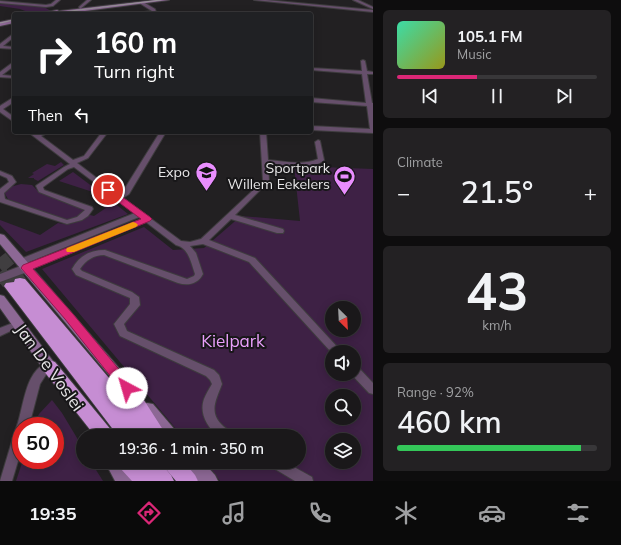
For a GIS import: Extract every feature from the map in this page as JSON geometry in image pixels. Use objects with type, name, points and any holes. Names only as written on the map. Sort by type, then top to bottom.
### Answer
[{"type":"highway","points":[[10,282],[123,429]]},
{"type":"highway","points":[[10,282],[142,429]]},
{"type":"highway","points":[[49,366],[100,429]]},
{"type":"highway","points":[[127,388],[135,403],[153,429]]},
{"type":"highway","points":[[133,469],[144,481]]},
{"type":"highway","points":[[155,469],[164,481]]},
{"type":"highway","points":[[178,469],[189,481]]},
{"type":"highway","points":[[181,469],[189,481]]},
{"type":"main road","points":[[64,12],[153,0]]},
{"type":"main road","points":[[139,2],[167,0]]},
{"type":"main road","points":[[0,23],[12,20]]},
{"type":"main road","points":[[0,237],[69,317],[127,388],[164,429]]},
{"type":"main road","name":"Jan De Voslei","points":[[0,299],[82,409],[94,429]]},
{"type":"main road","points":[[118,469],[124,481]]},
{"type":"main road","points":[[198,469],[209,481]]},
{"type":"street","points":[[0,2],[48,6],[52,5],[58,0]]},
{"type":"street","points":[[77,11],[89,0]]},
{"type":"street","points":[[256,0],[373,10]]},
{"type":"street","points":[[292,0],[298,3],[313,1]]},
{"type":"street","points":[[355,0],[373,10]]},
{"type":"street","points":[[139,2],[154,10],[153,12]]},
{"type":"street","points":[[0,46],[12,37]]},
{"type":"street","points":[[0,46],[12,48]]},
{"type":"street","points":[[313,128],[373,131],[371,105],[363,61]]},
{"type":"street","points":[[0,75],[12,66]]},
{"type":"street","points":[[313,69],[373,73]]},
{"type":"street","points":[[0,75],[12,77]]},
{"type":"street","points":[[313,100],[371,105]]},
{"type":"street","points":[[12,101],[1,110],[12,118]]},
{"type":"street","points":[[33,134],[179,243],[184,244],[198,244],[204,241],[266,181],[263,134]]},
{"type":"street","points":[[0,173],[10,177],[13,182],[0,192],[2,200],[67,222],[76,220],[88,212],[86,207],[41,191],[39,186],[86,157],[103,134]]},
{"type":"street","points":[[118,198],[125,194],[162,134]]},
{"type":"street","points":[[265,162],[309,164],[319,162],[322,160],[318,142]]},
{"type":"street","points":[[231,216],[280,231]]},
{"type":"street","points":[[0,270],[24,265],[144,217]]},
{"type":"street","points":[[204,241],[252,260],[331,345]]},
{"type":"street","points":[[184,244],[192,253],[199,274],[197,278],[188,282],[181,281],[106,252],[90,255],[78,264],[76,269],[79,273],[134,297],[135,305],[119,324],[123,333],[210,373],[215,378],[217,384],[209,400],[209,415],[215,427],[218,429]]},
{"type":"street","points":[[10,282],[24,265]]},
{"type":"street","points":[[0,332],[18,324]]},
{"type":"street","points":[[25,417],[36,379],[42,369],[49,366]]},
{"type":"street","points":[[361,377],[373,390]]},
{"type":"street","points":[[6,481],[12,461]]},
{"type":"street","points":[[286,469],[307,481]]},
{"type":"green space","points":[[0,3],[44,7],[51,11],[28,12],[20,9],[0,6]]},
{"type":"green space","points":[[61,162],[64,165],[38,181],[34,178],[28,178],[34,174],[32,173],[47,164],[55,166]]},
{"type":"green space","name":"Kielpark","points":[[294,166],[373,169],[373,481],[220,481],[210,469],[306,469],[306,429],[176,429],[42,269],[144,227],[173,250],[204,248],[241,216],[300,221]]},
{"type":"green space","points":[[73,172],[105,196],[59,181]]},
{"type":"green space","points":[[21,184],[32,185],[38,191],[87,210],[73,220],[65,220],[8,199],[4,192],[10,187]]},
{"type":"green space","points":[[109,202],[113,202],[128,214],[26,252],[0,225],[0,220],[40,235],[58,223],[71,224],[90,215],[94,216],[106,208],[102,206]]},
{"type":"green space","points":[[52,400],[62,413],[76,436],[76,469],[95,469],[103,481],[16,481],[20,469],[64,469],[64,417],[38,417]]},
{"type":"tunnel","points":[[0,257],[20,282]]},
{"type":"tunnel","points":[[0,272],[11,286]]},
{"type":"tram line","points":[[62,12],[161,0]]},
{"type":"tram line","points":[[0,23],[12,20]]},
{"type":"slow traffic","points":[[71,250],[133,225]]},
{"type":"place","name":"Expo","points":[[206,192]]},
{"type":"place","name":"Sportpark Willem Eekelers","points":[[345,196]]},
{"type":"route","points":[[108,190],[147,219],[26,268],[69,317],[127,388]]}]
